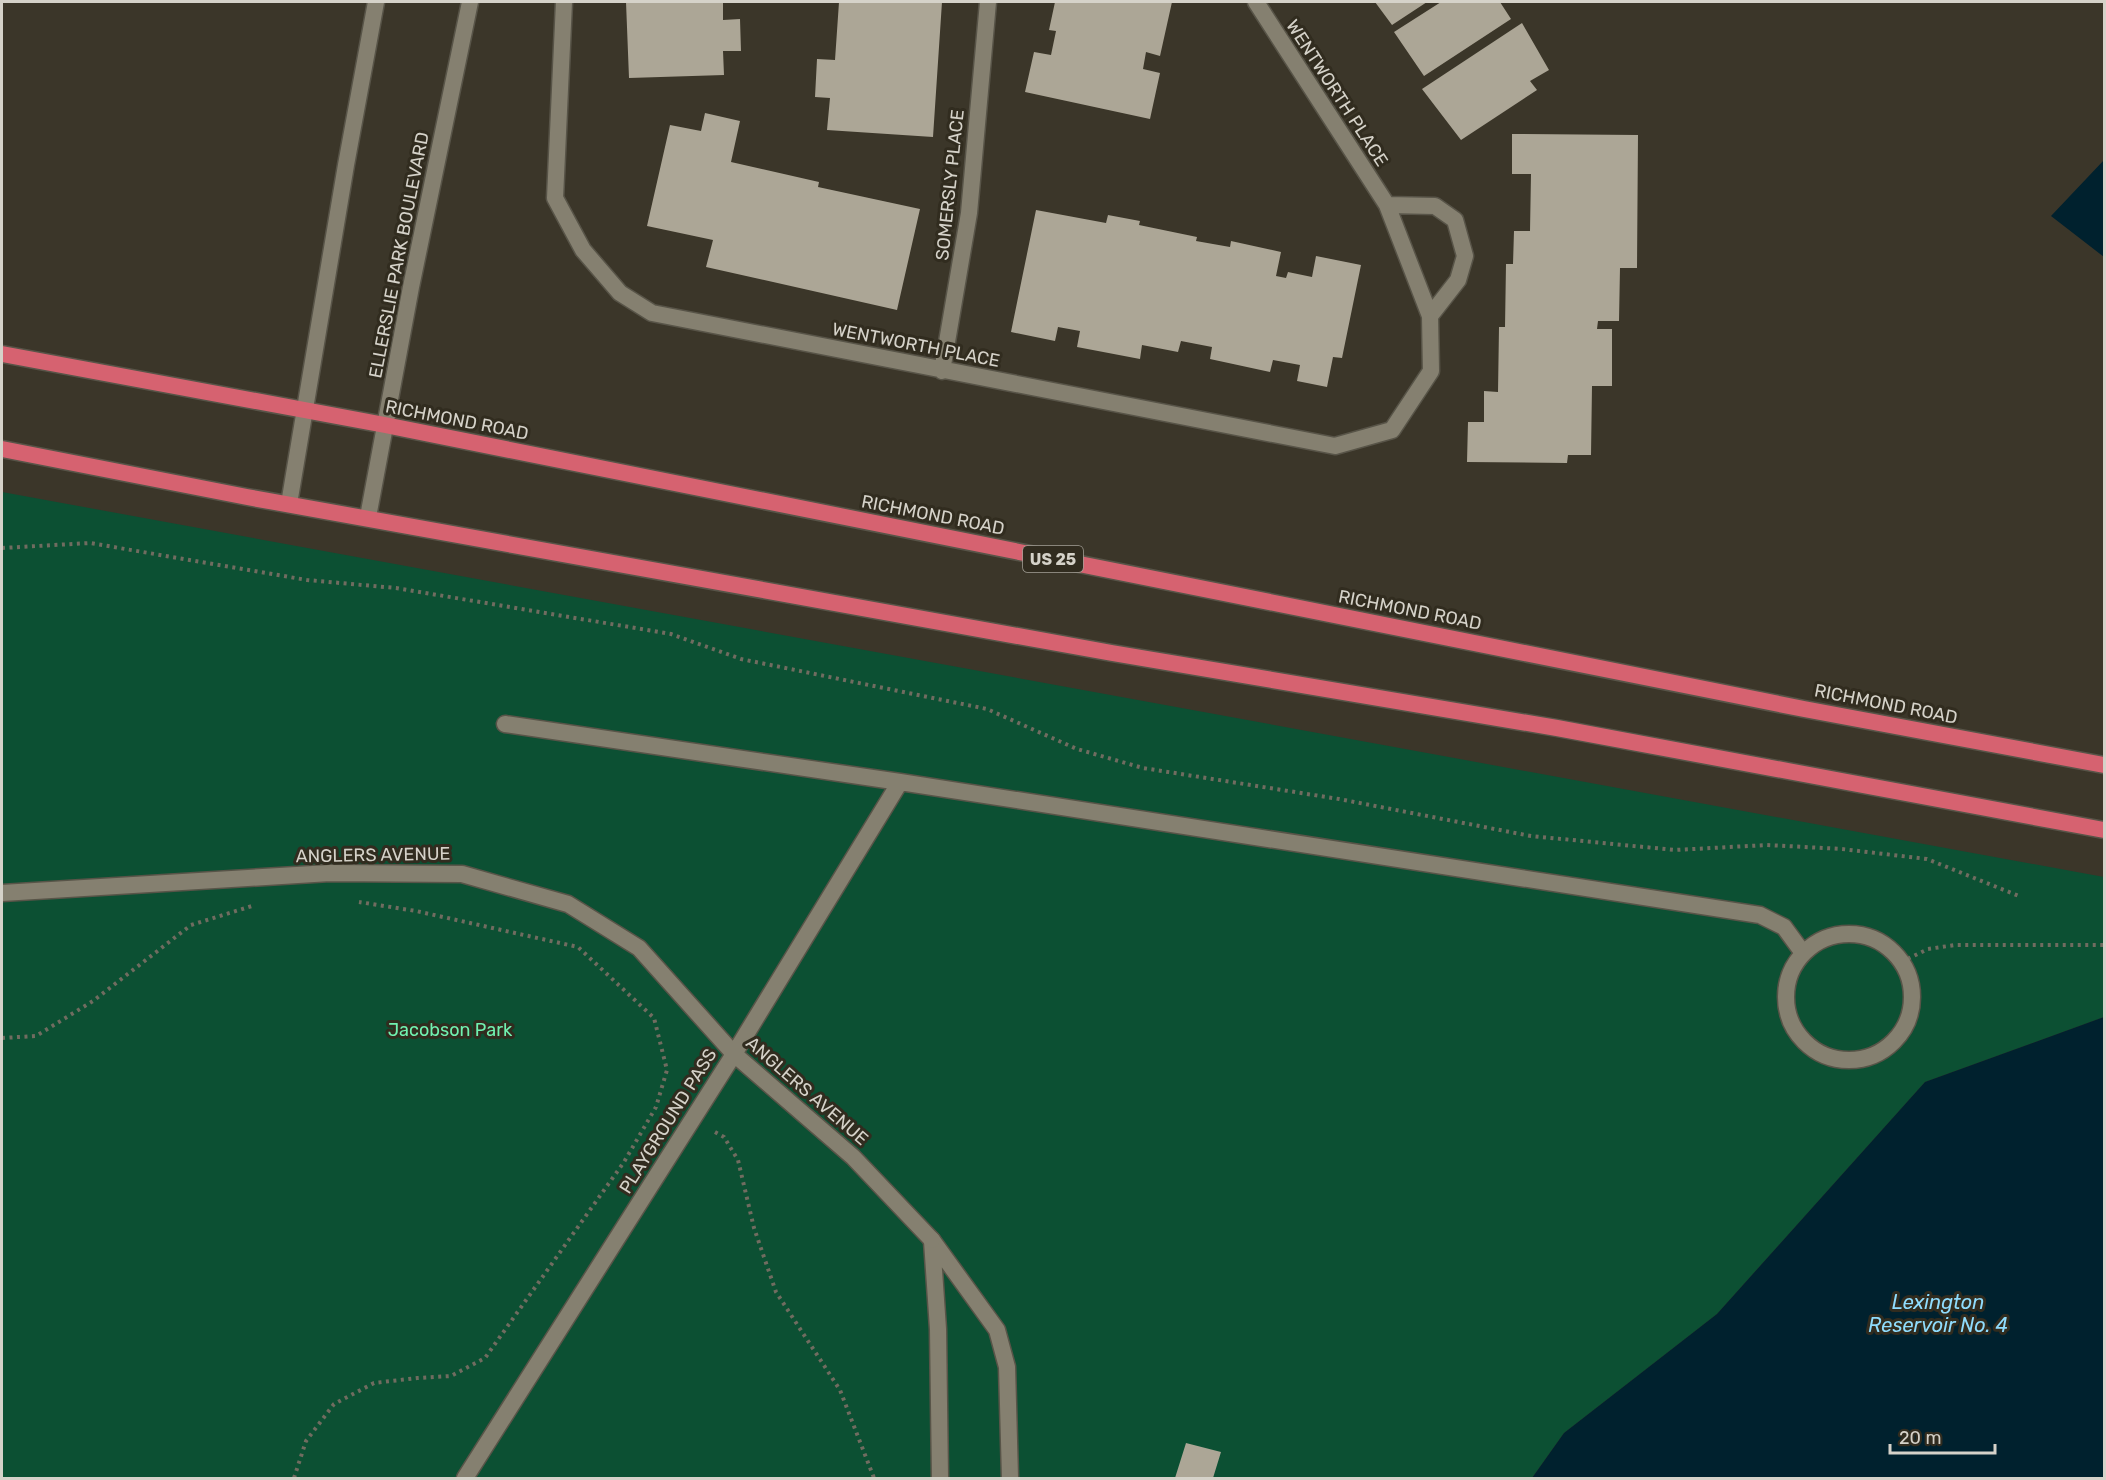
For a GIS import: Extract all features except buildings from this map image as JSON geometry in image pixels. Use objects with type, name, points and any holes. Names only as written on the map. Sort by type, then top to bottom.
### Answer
[{"type":"highway","name":"RICHMOND ROAD","points":[[2,354],[385,425],[1803,709],[2104,765]]},
{"type":"highway","points":[[2,449],[289,504],[1112,653],[1569,730],[2104,830]]},
{"type":"street","points":[[289,504],[376,2]]},
{"type":"street","name":"ELLERSLIE PARK BOULEVARD","points":[[368,517],[411,287],[470,2]]},
{"type":"street","name":"WENTWORTH PLACE","points":[[564,2],[555,198],[583,250],[620,293],[652,313],[1335,446],[1392,430],[1431,371],[1430,316],[1387,206],[1256,2]]},
{"type":"street","name":"SOMERSLY PLACE","points":[[942,371],[969,213],[988,2]]},
{"type":"street","points":[[1387,206],[1435,206],[1455,220],[1465,256],[1458,280],[1430,316]]},
{"type":"street","points":[[505,724],[900,782],[1760,915],[1784,927],[1803,953]]},
{"type":"street","name":"PLAYGROUND PASS","points":[[465,1479],[734,1054],[900,782]]},
{"type":"street","name":"ANGLERS AVENUE","points":[[2,893],[330,873],[462,874],[568,904],[639,948],[734,1054],[853,1157],[932,1240],[997,1329],[1007,1367],[1010,1479]]},
{"type":"street","points":[[1855,934],[1873,939],[1889,948],[1901,962],[1910,981],[1912,1001],[1908,1021],[1897,1038],[1882,1052],[1863,1059],[1843,1061],[1823,1056],[1806,1044],[1793,1029],[1786,1010],[1785,989],[1791,970],[1803,953],[1818,942],[1836,935],[1855,934]]},
{"type":"street","points":[[932,1240],[938,1329],[940,1479]]},
{"type":"path","points":[[2,548],[90,543],[307,580],[396,588],[671,634],[741,659],[987,709],[1077,749],[1143,768],[1339,799],[1531,836],[1675,850],[1767,845],[1842,849],[1927,859],[2019,896]]},
{"type":"path","points":[[294,1479],[306,1441],[334,1404],[374,1383],[451,1376],[485,1358],[624,1161],[656,1107],[667,1070],[654,1018],[578,947],[416,911],[351,900]]},
{"type":"path","points":[[2,1038],[36,1036],[93,1001],[191,925],[254,905]]},
{"type":"path","points":[[1901,962],[1928,949],[1955,945],[2104,945]]},
{"type":"path","points":[[656,1107],[692,1120],[724,1137],[738,1160],[754,1228],[776,1292],[840,1390],[874,1479]]},
{"type":"green space","name":"Jacobson Park","points":[[2,492],[2104,877],[2104,1017],[1925,1082],[1717,1314],[1564,1433],[1532,1478],[2,1478]]},
{"type":"water","points":[[2104,160],[2104,257],[2051,216]]},
{"type":"water","name":"Lexington Reservoir No. 4","points":[[2104,1017],[2104,1478],[1532,1478],[1564,1433],[1717,1314],[1925,1082]]}]
